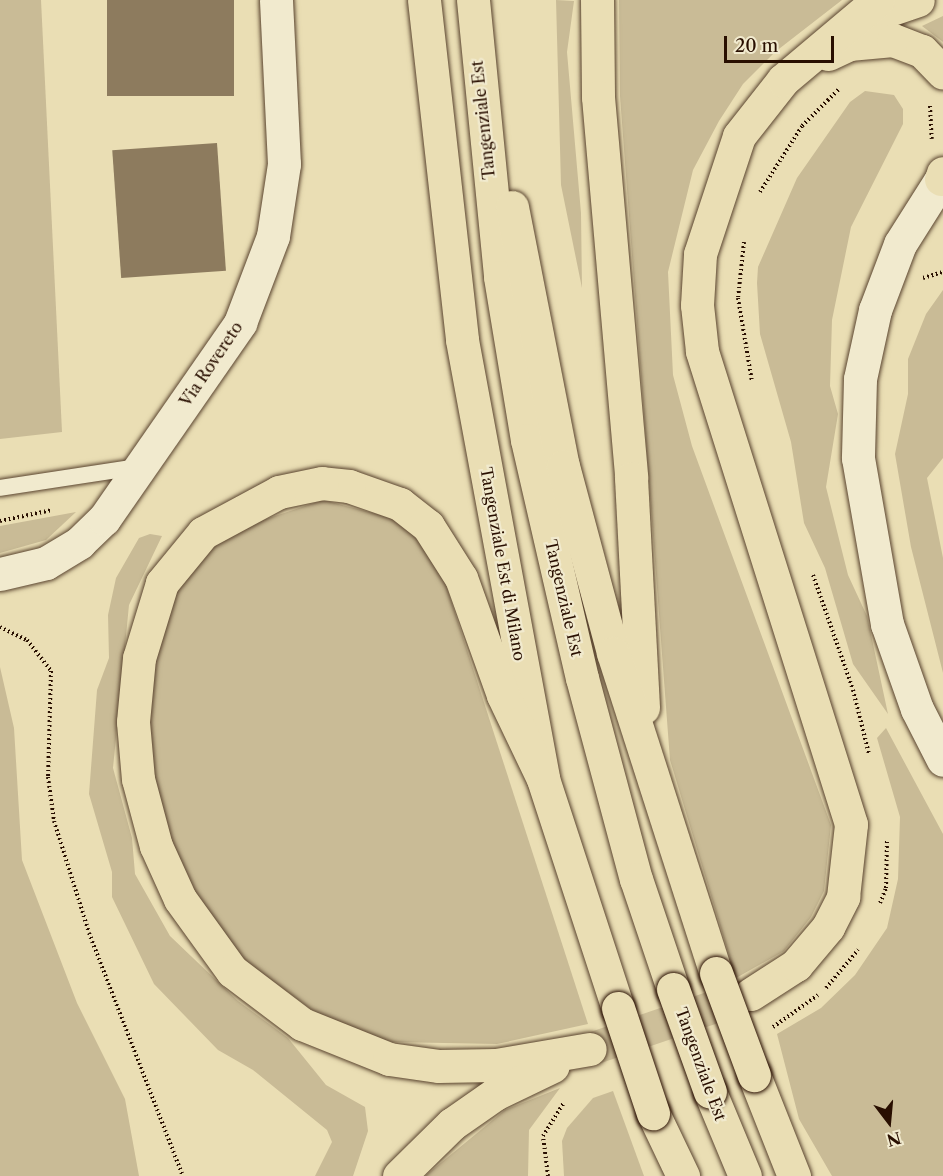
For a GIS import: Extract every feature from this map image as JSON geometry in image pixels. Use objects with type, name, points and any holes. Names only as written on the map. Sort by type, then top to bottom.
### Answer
[{"type":"highway","name":"Tangenziale Est di Milano","points":[[424,0],[462,340],[543,779],[653,1113]]},
{"type":"highway","name":"Tangenziale Est","points":[[473,0],[500,278],[527,440],[582,678],[636,879],[710,1092],[745,1176]]},
{"type":"highway","points":[[487,0],[513,214],[563,466],[648,764],[716,973],[794,1174]]},
{"type":"highway","points":[[597,0],[598,97],[648,764]]},
{"type":"highway","points":[[751,994],[815,947],[843,897],[850,843],[846,800],[708,371],[697,305],[700,254],[714,198],[739,136],[783,80],[869,10],[918,0]]},
{"type":"highway","points":[[783,80],[849,44],[872,40],[909,44],[943,73]]},
{"type":"highway","points":[[399,1176],[444,1131],[495,1094],[590,1048],[496,1065],[438,1066],[389,1059],[302,1024],[232,971],[180,899],[156,846],[138,779],[133,722],[139,658],[162,583],[203,532],[279,492],[322,483],[349,486],[400,504],[428,526],[461,578],[503,695],[543,779]]},
{"type":"highway","points":[[653,1113],[665,1176]]},
{"type":"highway","points":[[653,1113],[683,1176]]},
{"type":"street","name":"Via Rovereto","points":[[0,574],[46,563],[79,543],[142,466],[240,323],[273,236],[284,164],[276,0]]},
{"type":"street","points":[[943,176],[900,244],[875,310],[860,379],[858,458],[886,624],[917,709],[943,760]]},
{"type":"lane","points":[[0,488],[142,466]]},
{"type":"path","points":[[0,627],[27,640],[51,670],[48,777],[54,821],[89,933],[183,1176]]},
{"type":"path","points":[[548,1176],[543,1136],[573,1095]]},
{"type":"shaded area","points":[[0,0],[41,0],[62,432],[0,439]]},
{"type":"shaded area","points":[[556,0],[574,1],[567,52],[581,213],[582,288],[561,185]]},
{"type":"shaded area","points":[[619,0],[842,0],[775,52],[743,84],[719,121],[693,170],[668,272],[673,375],[692,446],[831,825],[824,891],[811,917],[784,951],[736,978],[670,760],[620,96]]},
{"type":"shaded area","points":[[943,16],[943,42],[922,26]]},
{"type":"shaded area","points":[[865,91],[894,95],[903,109],[903,124],[851,227],[832,320],[830,386],[838,414],[826,487],[848,575],[867,616],[888,714],[853,664],[825,568],[804,523],[791,442],[760,334],[757,283],[758,267],[797,178],[850,102]]},
{"type":"shaded area","points":[[943,290],[943,458],[927,478],[943,558],[943,673],[911,547],[895,454],[908,394],[908,359],[926,314]]},
{"type":"shaded area","points":[[323,500],[392,518],[416,537],[446,585],[588,1024],[497,1044],[392,1042],[354,1031],[312,1010],[243,959],[195,891],[171,841],[154,776],[149,723],[155,662],[177,591],[214,545],[239,528]]},
{"type":"shaded area","points":[[76,512],[46,540],[0,553],[0,526]]},
{"type":"shaded area","points":[[150,534],[162,536],[129,605],[113,768],[132,838],[135,874],[170,936],[238,1001],[288,1038],[326,1085],[365,1107],[368,1131],[353,1176],[315,1176],[332,1142],[327,1130],[253,1070],[218,1050],[154,984],[112,897],[112,872],[89,794],[97,690],[109,658],[108,615],[116,578],[139,538]]},
{"type":"shaded area","points":[[0,667],[14,728],[22,860],[77,1003],[125,1099],[139,1176],[0,1176]]},
{"type":"shaded area","points":[[886,728],[943,834],[943,1176],[832,1176],[799,1119],[777,1034],[821,1008],[855,975],[887,928],[898,879],[900,817],[877,738]]},
{"type":"shaded area","points":[[560,1088],[529,1130],[528,1176],[425,1176],[505,1110]]},
{"type":"shaded area","points":[[613,1091],[644,1176],[564,1176],[562,1141],[567,1128],[593,1098]]},
{"type":"building","points":[[107,0],[234,0],[234,96],[107,96]]},
{"type":"building","points":[[217,143],[226,271],[121,278],[112,150]]},
{"type":"tunnel","points":[[590,1049],[751,994]]}]
